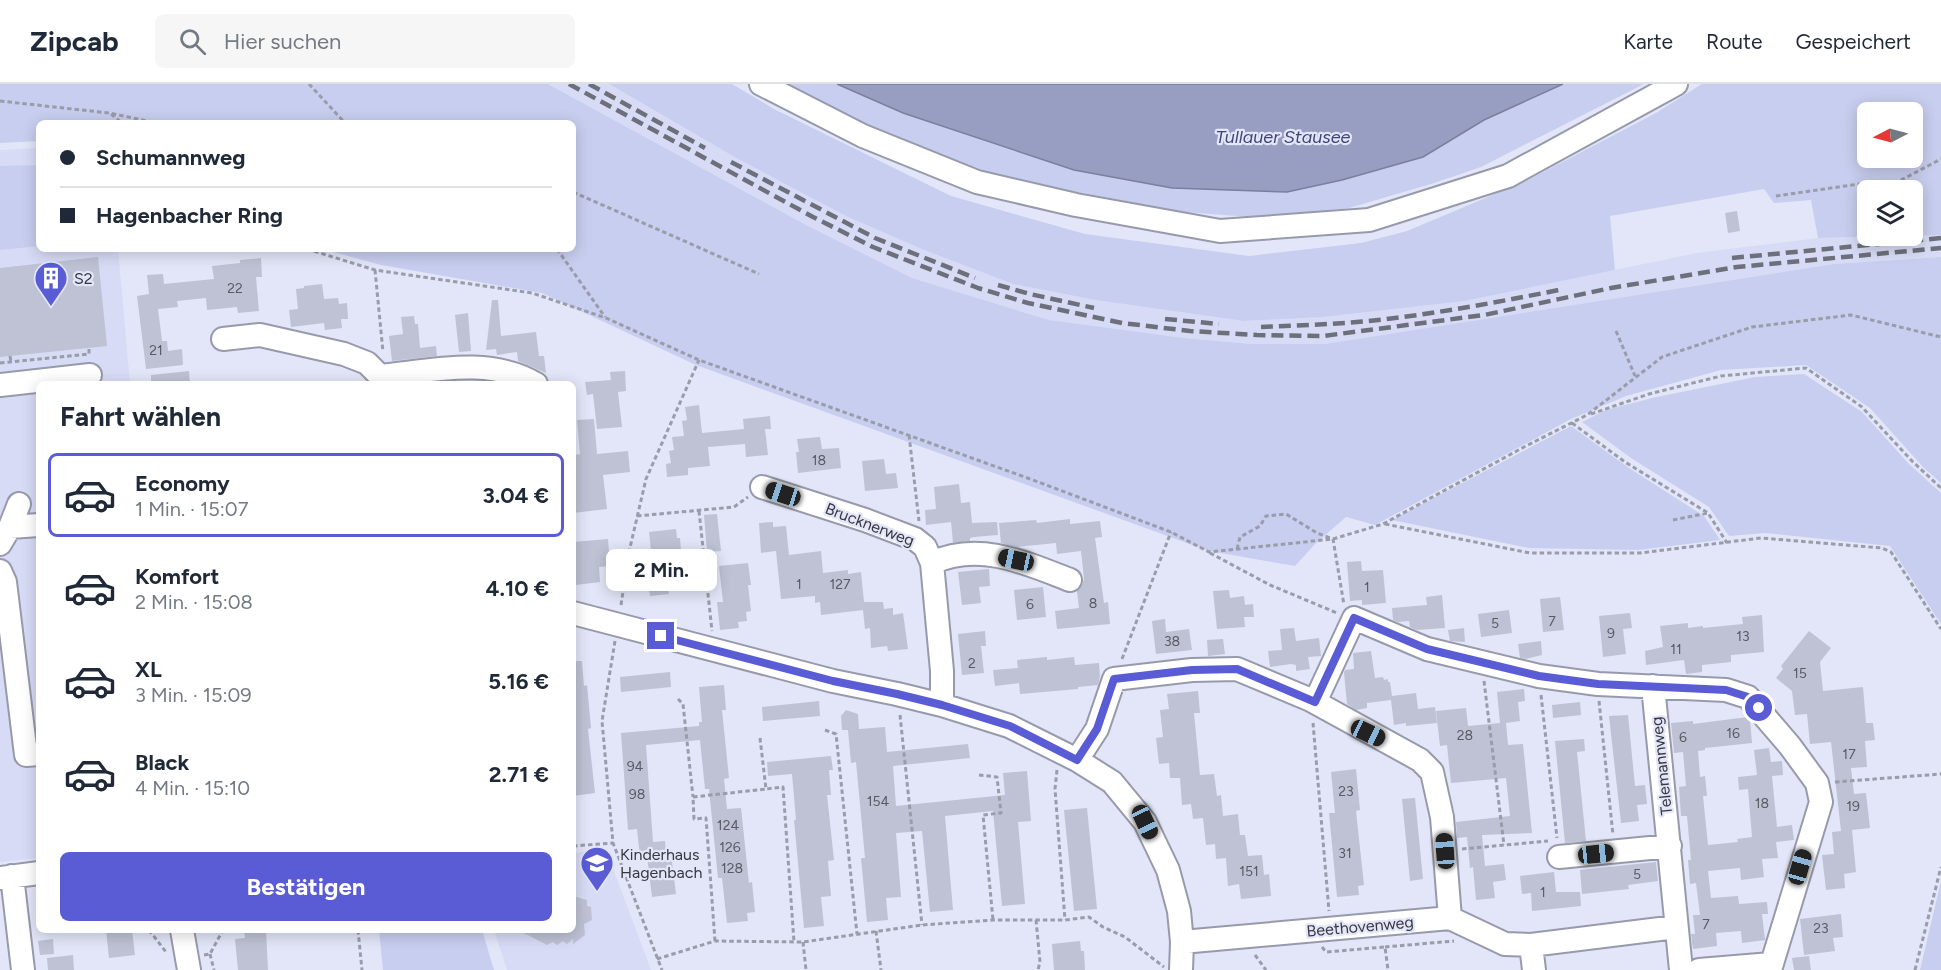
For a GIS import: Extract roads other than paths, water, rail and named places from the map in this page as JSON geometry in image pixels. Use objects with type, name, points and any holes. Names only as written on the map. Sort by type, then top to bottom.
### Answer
[{"type":"street","points":[[761,84],[863,136],[977,182],[1076,205],[1220,231],[1368,220],[1508,176],[1676,84]]},
{"type":"street","points":[[223,339],[260,335],[344,354],[367,363],[382,380],[479,366],[517,375],[530,381]]},
{"type":"street","points":[[0,385],[90,375]]},
{"type":"street","name":"Brucknerweg","points":[[762,487],[865,520],[915,539],[925,547],[932,563],[942,671],[942,705]]},
{"type":"street","points":[[5,536],[19,504]]},
{"type":"street","points":[[5,536],[36,526]]},
{"type":"street","points":[[932,563],[945,557],[985,553],[1016,560],[1070,580]]},
{"type":"street","points":[[0,571],[5,582],[26,755],[36,754]]},
{"type":"street","points":[[576,614],[833,681],[942,705],[1010,726],[1071,757],[1112,782],[1145,822],[1168,870],[1179,911],[1182,942],[1176,969]]},
{"type":"street","points":[[1313,701],[1354,618],[1427,649],[1539,676],[1598,684],[1726,690],[1748,697],[1790,746],[1817,783],[1821,802],[1771,967],[1699,970]]},
{"type":"street","points":[[1071,757],[1097,729],[1114,679],[1192,670],[1237,669],[1313,701],[1336,726],[1403,749],[1420,760],[1432,772],[1443,817],[1450,918],[1505,944],[1531,945],[1676,927],[1681,970]]},
{"type":"street","name":"Telemannweg","points":[[1653,686],[1676,927]]},
{"type":"street","points":[[1559,858],[1670,846]]},
{"type":"street","points":[[23,970],[6,877],[36,873]]},
{"type":"street","name":"Beethovenweg","points":[[1182,942],[1450,918]]},
{"type":"street","points":[[181,961],[182,933]]},
{"type":"street","points":[[1531,945],[1534,970]]},
{"type":"water","name":"Tullauer Stausee","points":[[837,84],[1563,84],[1484,120],[1423,157],[1342,180],[1287,192],[1172,188],[1074,170],[903,113]]},
{"type":"railway","points":[[569,84],[813,217],[873,247],[978,288],[1028,303],[1122,323],[1190,331],[1323,336],[1484,315],[1611,288],[1737,267],[1941,248]]},
{"type":"railway","points":[[589,84],[705,148]]},
{"type":"railway","points":[[731,162],[875,238],[975,278]]},
{"type":"railway","points":[[1732,258],[1941,238]]},
{"type":"railway","points":[[998,285],[1094,308]]},
{"type":"railway","points":[[1261,327],[1395,318],[1459,309],[1564,289]]},
{"type":"railway","points":[[1165,319],[1219,324]]},
{"type":"place","name":"S2","points":[[51,307]]},
{"type":"place","name":"Kinderhaus Hagenbach","points":[[597,892]]}]
